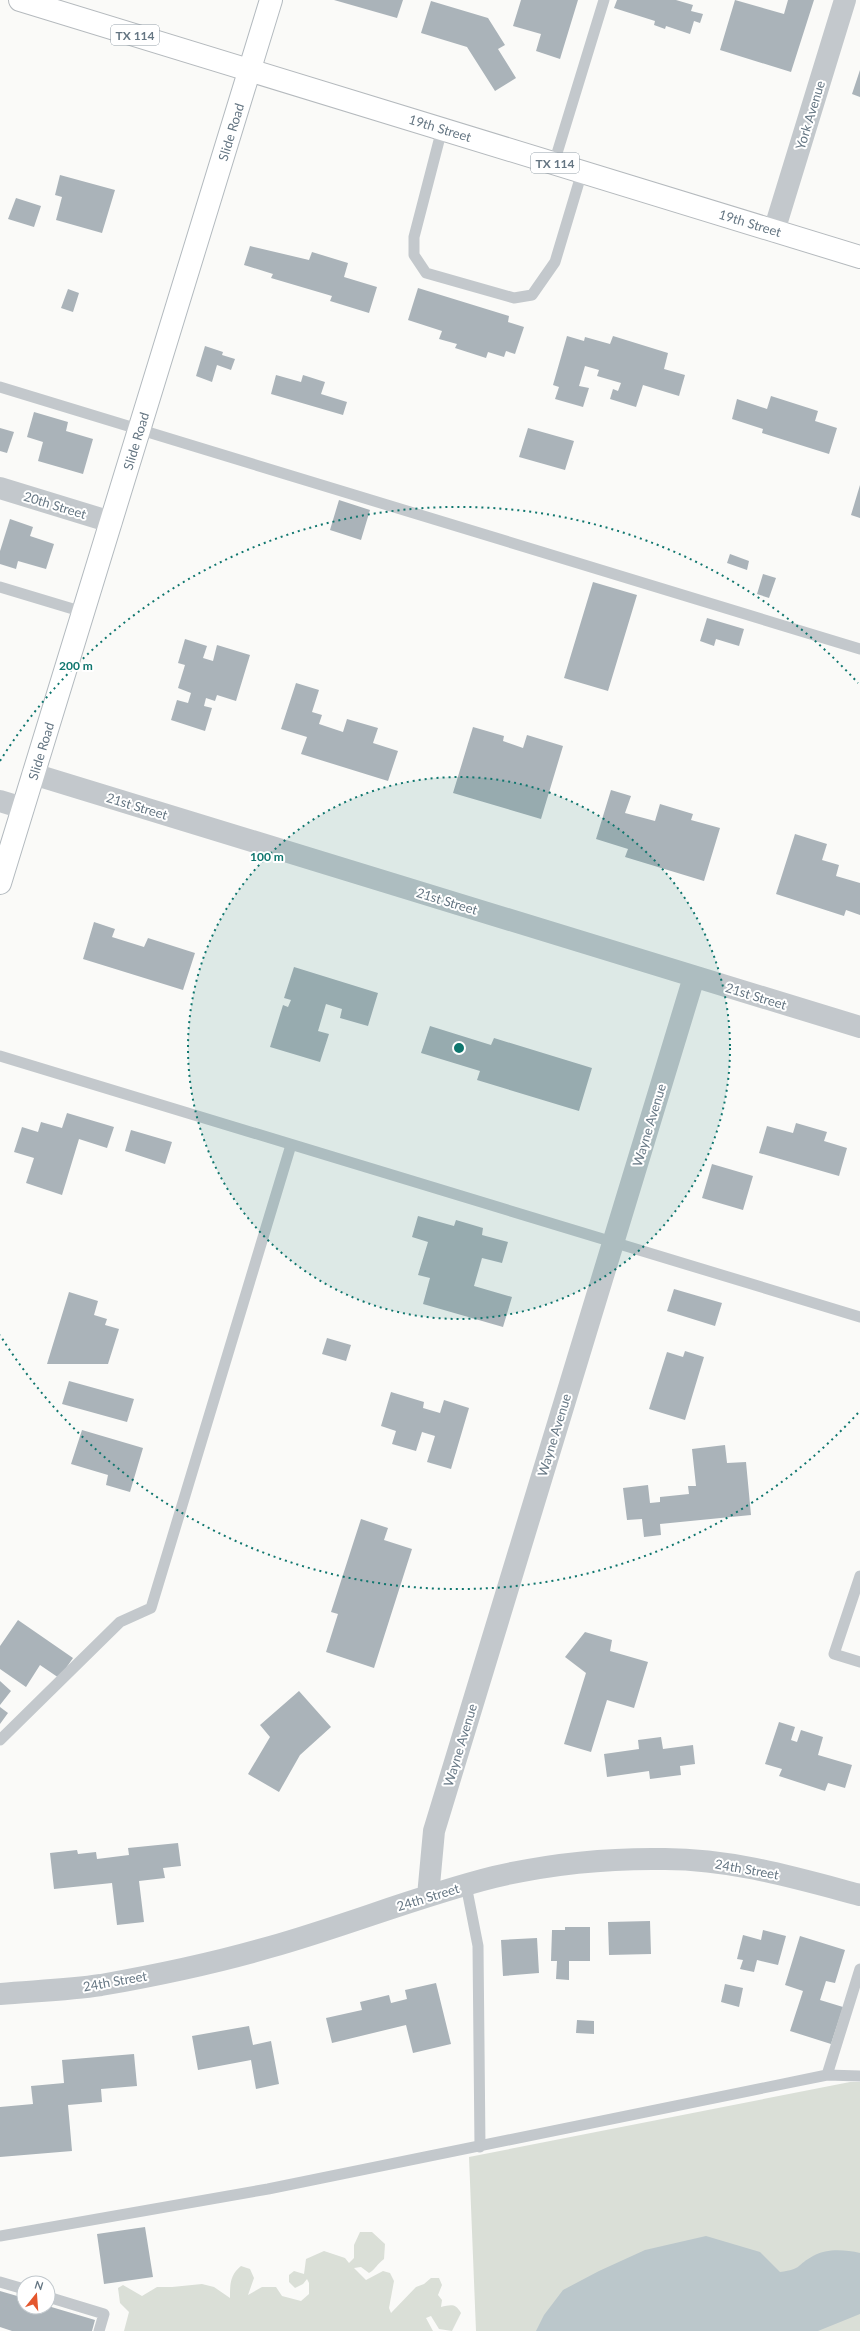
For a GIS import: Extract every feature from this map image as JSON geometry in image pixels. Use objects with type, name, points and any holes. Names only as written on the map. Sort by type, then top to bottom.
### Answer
[{"type":"main road","name":"19th Street","points":[[20,0],[860,257]]},
{"type":"main road","name":"Slide Road","points":[[0,883],[271,0]]},
{"type":"street","name":"York Avenue","points":[[774,231],[845,0]]},
{"type":"street","name":"20th Street","points":[[0,488],[111,522]]},
{"type":"street","name":"21st Street","points":[[33,774],[860,1027]]},
{"type":"street","points":[[0,801],[23,808]]},
{"type":"street","name":"Wayne Avenue","points":[[428,1896],[434,1831],[694,977]]},
{"type":"street","name":"24th Street","points":[[0,1994],[100,1985],[175,1970],[269,1947],[466,1885],[543,1867],[608,1861],[666,1859],[735,1864],[860,1895]]},
{"type":"lane","points":[[554,163],[604,0]]},
{"type":"lane","points":[[442,129],[414,237],[414,255],[426,273],[514,298],[532,295],[555,262],[582,172]]},
{"type":"lane","points":[[0,387],[860,649]]},
{"type":"lane","points":[[0,587],[83,612]]},
{"type":"lane","points":[[0,1056],[860,1317]]},
{"type":"lane","points":[[0,1740],[120,1622],[151,1608],[291,1145]]},
{"type":"lane","points":[[860,1576],[834,1654],[860,1662]]},
{"type":"lane","points":[[466,1885],[478,1946],[480,2147]]},
{"type":"lane","points":[[827,2075],[860,1969]]},
{"type":"lane","points":[[0,2236],[268,2189],[480,2147],[827,2075],[860,2076]]},
{"type":"lane","points":[[0,2282],[16,2287]]},
{"type":"lane","points":[[56,2299],[104,2314],[99,2331]]},
{"type":"shaded area","points":[[850,2082],[860,2082],[860,2331],[476,2331],[469,2157]]},
{"type":"shaded area","points":[[360,2232],[372,2232],[385,2244],[384,2259],[375,2269],[369,2273],[361,2267],[354,2268],[366,2280],[383,2271],[390,2273],[394,2281],[389,2308],[391,2313],[416,2287],[424,2284],[431,2278],[439,2278],[442,2285],[438,2295],[442,2300],[441,2307],[455,2306],[461,2313],[452,2331],[439,2329],[431,2316],[426,2318],[433,2331],[124,2331],[129,2312],[120,2303],[118,2288],[123,2285],[142,2296],[157,2287],[202,2284],[214,2287],[230,2298],[231,2280],[237,2269],[241,2266],[250,2269],[254,2278],[248,2295],[262,2287],[276,2287],[282,2296],[301,2301],[309,2294],[309,2283],[307,2279],[303,2284],[295,2288],[289,2282],[289,2275],[294,2271],[304,2274],[306,2259],[324,2251],[345,2258],[349,2263],[354,2258],[354,2245]]},
{"type":"shaded area","points":[[706,2236],[760,2252],[780,2272],[792,2270],[819,2253],[842,2251],[860,2253],[860,2314],[818,2331],[536,2331],[544,2315],[563,2290],[599,2271],[645,2250]]},
{"type":"building","points":[[334,0],[403,0],[397,18]]},
{"type":"building","points":[[521,0],[578,0],[560,59],[536,51],[541,34],[513,26]]},
{"type":"building","points":[[617,0],[676,0],[693,5],[691,11],[703,14],[700,23],[694,21],[690,34],[666,26],[665,29],[654,25],[655,21],[614,8]]},
{"type":"building","points":[[735,0],[784,14],[788,0],[814,0],[791,72],[720,50]]},
{"type":"building","points":[[431,1],[488,18],[505,45],[498,49],[516,78],[495,91],[467,47],[421,33]]},
{"type":"building","points":[[860,70],[860,97],[852,94]]},
{"type":"building","points":[[60,175],[115,190],[102,233],[56,220],[62,197],[55,195]]},
{"type":"building","points":[[16,198],[41,206],[34,227],[8,219]]},
{"type":"building","points":[[250,246],[309,260],[312,252],[348,263],[344,277],[377,287],[369,313],[330,301],[332,296],[271,278],[273,274],[244,265]]},
{"type":"building","points":[[418,288],[509,316],[508,322],[524,327],[515,354],[506,351],[504,357],[488,352],[486,358],[455,348],[457,344],[439,339],[442,331],[408,320]]},
{"type":"building","points":[[68,289],[79,293],[73,312],[61,308]]},
{"type":"building","points":[[567,336],[584,341],[585,337],[610,344],[613,336],[668,353],[664,369],[685,375],[679,396],[643,385],[636,407],[610,399],[613,389],[618,391],[621,383],[597,376],[599,370],[585,366],[579,386],[589,388],[583,407],[555,399],[559,387],[553,385]]},
{"type":"building","points":[[205,346],[223,352],[222,355],[235,359],[231,370],[217,365],[212,382],[196,376]]},
{"type":"building","points":[[276,375],[301,382],[303,375],[325,382],[321,394],[347,402],[343,415],[271,394]]},
{"type":"building","points":[[771,396],[818,411],[815,421],[837,428],[829,454],[762,433],[763,429],[732,419],[737,399],[767,409]]},
{"type":"building","points":[[34,412],[68,422],[66,431],[93,439],[83,474],[38,461],[43,442],[27,437]]},
{"type":"building","points":[[0,428],[14,432],[7,453],[0,451]]},
{"type":"building","points":[[528,428],[574,441],[565,470],[519,457]]},
{"type":"building","points":[[860,485],[860,518],[851,515]]},
{"type":"building","points":[[339,500],[370,510],[361,540],[330,530]]},
{"type":"building","points":[[10,519],[33,527],[30,536],[54,544],[46,569],[18,561],[16,569],[0,564],[0,551]]},
{"type":"building","points":[[730,554],[749,561],[747,570],[727,563]]},
{"type":"building","points":[[763,574],[776,578],[769,598],[757,594]]},
{"type":"building","points":[[593,582],[637,595],[608,691],[564,678]]},
{"type":"building","points":[[707,618],[744,629],[739,646],[716,639],[714,646],[700,641]]},
{"type":"building","points":[[185,639],[207,646],[203,658],[213,661],[217,645],[250,655],[236,701],[217,695],[215,701],[206,698],[204,706],[212,708],[205,731],[171,720],[177,700],[188,703],[191,693],[178,688],[185,665],[178,663]]},
{"type":"building","points":[[296,683],[319,690],[312,712],[322,715],[319,724],[343,732],[347,719],[378,728],[373,743],[398,751],[388,781],[301,754],[307,737],[281,729]]},
{"type":"building","points":[[473,727],[504,736],[503,741],[523,748],[527,735],[563,746],[541,819],[453,793]]},
{"type":"building","points":[[611,790],[631,796],[625,813],[655,821],[660,804],[693,814],[691,820],[720,828],[704,881],[625,857],[628,849],[596,839]]},
{"type":"building","points":[[795,834],[827,844],[822,860],[839,865],[836,876],[860,883],[860,915],[846,910],[844,916],[776,894]]},
{"type":"building","points":[[94,922],[115,929],[112,937],[144,947],[148,938],[195,953],[183,990],[83,959]]},
{"type":"building","points":[[294,967],[378,993],[368,1026],[340,1018],[342,1009],[326,1004],[318,1031],[329,1034],[320,1062],[270,1047],[283,1005],[288,1007],[291,1000],[284,998]]},
{"type":"building","points":[[430,1026],[491,1045],[494,1038],[592,1068],[579,1111],[477,1080],[480,1071],[421,1053]]},
{"type":"building","points":[[67,1113],[114,1127],[107,1148],[79,1139],[62,1195],[26,1183],[34,1158],[14,1152],[22,1127],[38,1132],[41,1122],[62,1128]]},
{"type":"building","points":[[796,1123],[827,1132],[824,1141],[847,1148],[839,1176],[759,1153],[767,1126],[793,1133]]},
{"type":"building","points":[[131,1130],[172,1142],[165,1164],[125,1151]]},
{"type":"building","points":[[712,1164],[753,1176],[743,1210],[702,1198]]},
{"type":"building","points":[[418,1216],[454,1226],[456,1220],[483,1228],[482,1235],[508,1242],[502,1263],[482,1258],[474,1286],[512,1297],[503,1327],[423,1304],[430,1278],[418,1275],[428,1242],[412,1237]]},
{"type":"building","points":[[674,1289],[722,1303],[715,1326],[667,1311]]},
{"type":"building","points":[[69,1292],[98,1301],[94,1315],[107,1319],[105,1325],[119,1329],[108,1364],[47,1364]]},
{"type":"building","points":[[327,1338],[351,1345],[346,1361],[322,1354]]},
{"type":"building","points":[[685,1351],[704,1357],[685,1420],[649,1409],[667,1352],[683,1357]]},
{"type":"building","points":[[69,1381],[134,1399],[127,1422],[62,1404]]},
{"type":"building","points":[[391,1392],[424,1402],[423,1408],[440,1413],[444,1400],[469,1408],[451,1469],[427,1462],[435,1436],[422,1432],[416,1451],[392,1444],[396,1431],[381,1426]]},
{"type":"building","points":[[82,1430],[143,1448],[130,1492],[106,1485],[108,1475],[71,1464]]},
{"type":"building","points":[[725,1445],[727,1463],[746,1462],[751,1515],[660,1524],[661,1535],[644,1537],[642,1519],[627,1520],[623,1488],[648,1485],[650,1503],[660,1502],[660,1497],[689,1494],[688,1486],[696,1486],[692,1449]]},
{"type":"building","points":[[361,1519],[388,1528],[384,1540],[412,1549],[374,1668],[326,1652],[338,1614],[331,1612]]},
{"type":"building","points":[[18,1620],[73,1658],[59,1678],[40,1665],[26,1687],[0,1669],[0,1646]]},
{"type":"building","points":[[585,1632],[612,1640],[610,1651],[648,1662],[634,1708],[607,1700],[591,1752],[564,1744],[586,1673],[565,1657]]},
{"type":"building","points":[[0,1681],[11,1691],[0,1705]]},
{"type":"building","points":[[299,1691],[331,1727],[300,1755],[279,1792],[248,1774],[270,1737],[260,1725]]},
{"type":"building","points":[[0,1707],[8,1713],[0,1724]]},
{"type":"building","points":[[779,1722],[795,1727],[791,1740],[797,1742],[801,1730],[823,1737],[818,1755],[852,1765],[845,1788],[828,1783],[825,1791],[779,1776],[782,1769],[765,1764]]},
{"type":"building","points":[[661,1737],[663,1749],[693,1745],[695,1764],[680,1766],[681,1775],[650,1779],[649,1771],[607,1777],[604,1754],[639,1749],[638,1740]]},
{"type":"building","points":[[178,1843],[181,1866],[163,1868],[165,1878],[139,1881],[144,1922],[117,1925],[112,1883],[54,1889],[50,1853],[77,1850],[78,1854],[96,1852],[97,1859],[129,1855],[128,1848]]},
{"type":"building","points":[[650,1921],[651,1954],[609,1955],[608,1922]]},
{"type":"building","points":[[565,1927],[590,1927],[590,1961],[569,1961],[569,1980],[556,1979],[557,1961],[551,1961],[552,1930],[565,1930]]},
{"type":"building","points":[[763,1930],[786,1936],[778,1965],[757,1960],[754,1972],[740,1969],[743,1960],[737,1959],[743,1935],[761,1940]]},
{"type":"building","points":[[800,1936],[845,1950],[835,1983],[826,1981],[820,2000],[843,2007],[831,2044],[790,2031],[803,1991],[785,1985]]},
{"type":"building","points":[[537,1938],[539,1973],[503,1976],[501,1940]]},
{"type":"building","points":[[436,1983],[451,2044],[413,2053],[406,2025],[332,2043],[326,2018],[362,2010],[360,2002],[389,1995],[391,2003],[407,1999],[405,1990]]},
{"type":"building","points":[[725,1984],[743,1988],[739,2007],[721,2002]]},
{"type":"building","points":[[577,2020],[594,2021],[594,2034],[576,2033]]},
{"type":"building","points":[[249,2026],[253,2045],[271,2041],[279,2084],[256,2089],[251,2060],[198,2070],[192,2036]]},
{"type":"building","points":[[134,2054],[137,2086],[101,2089],[102,2102],[68,2105],[72,2151],[0,2157],[0,2107],[33,2104],[31,2086],[64,2083],[62,2060]]},
{"type":"building","points":[[145,2227],[153,2277],[104,2284],[97,2234]]},
{"type":"building","points":[[0,2291],[16,2296],[16,2315],[56,2315],[56,2308],[95,2320],[92,2331],[12,2331],[0,2327]]}]
